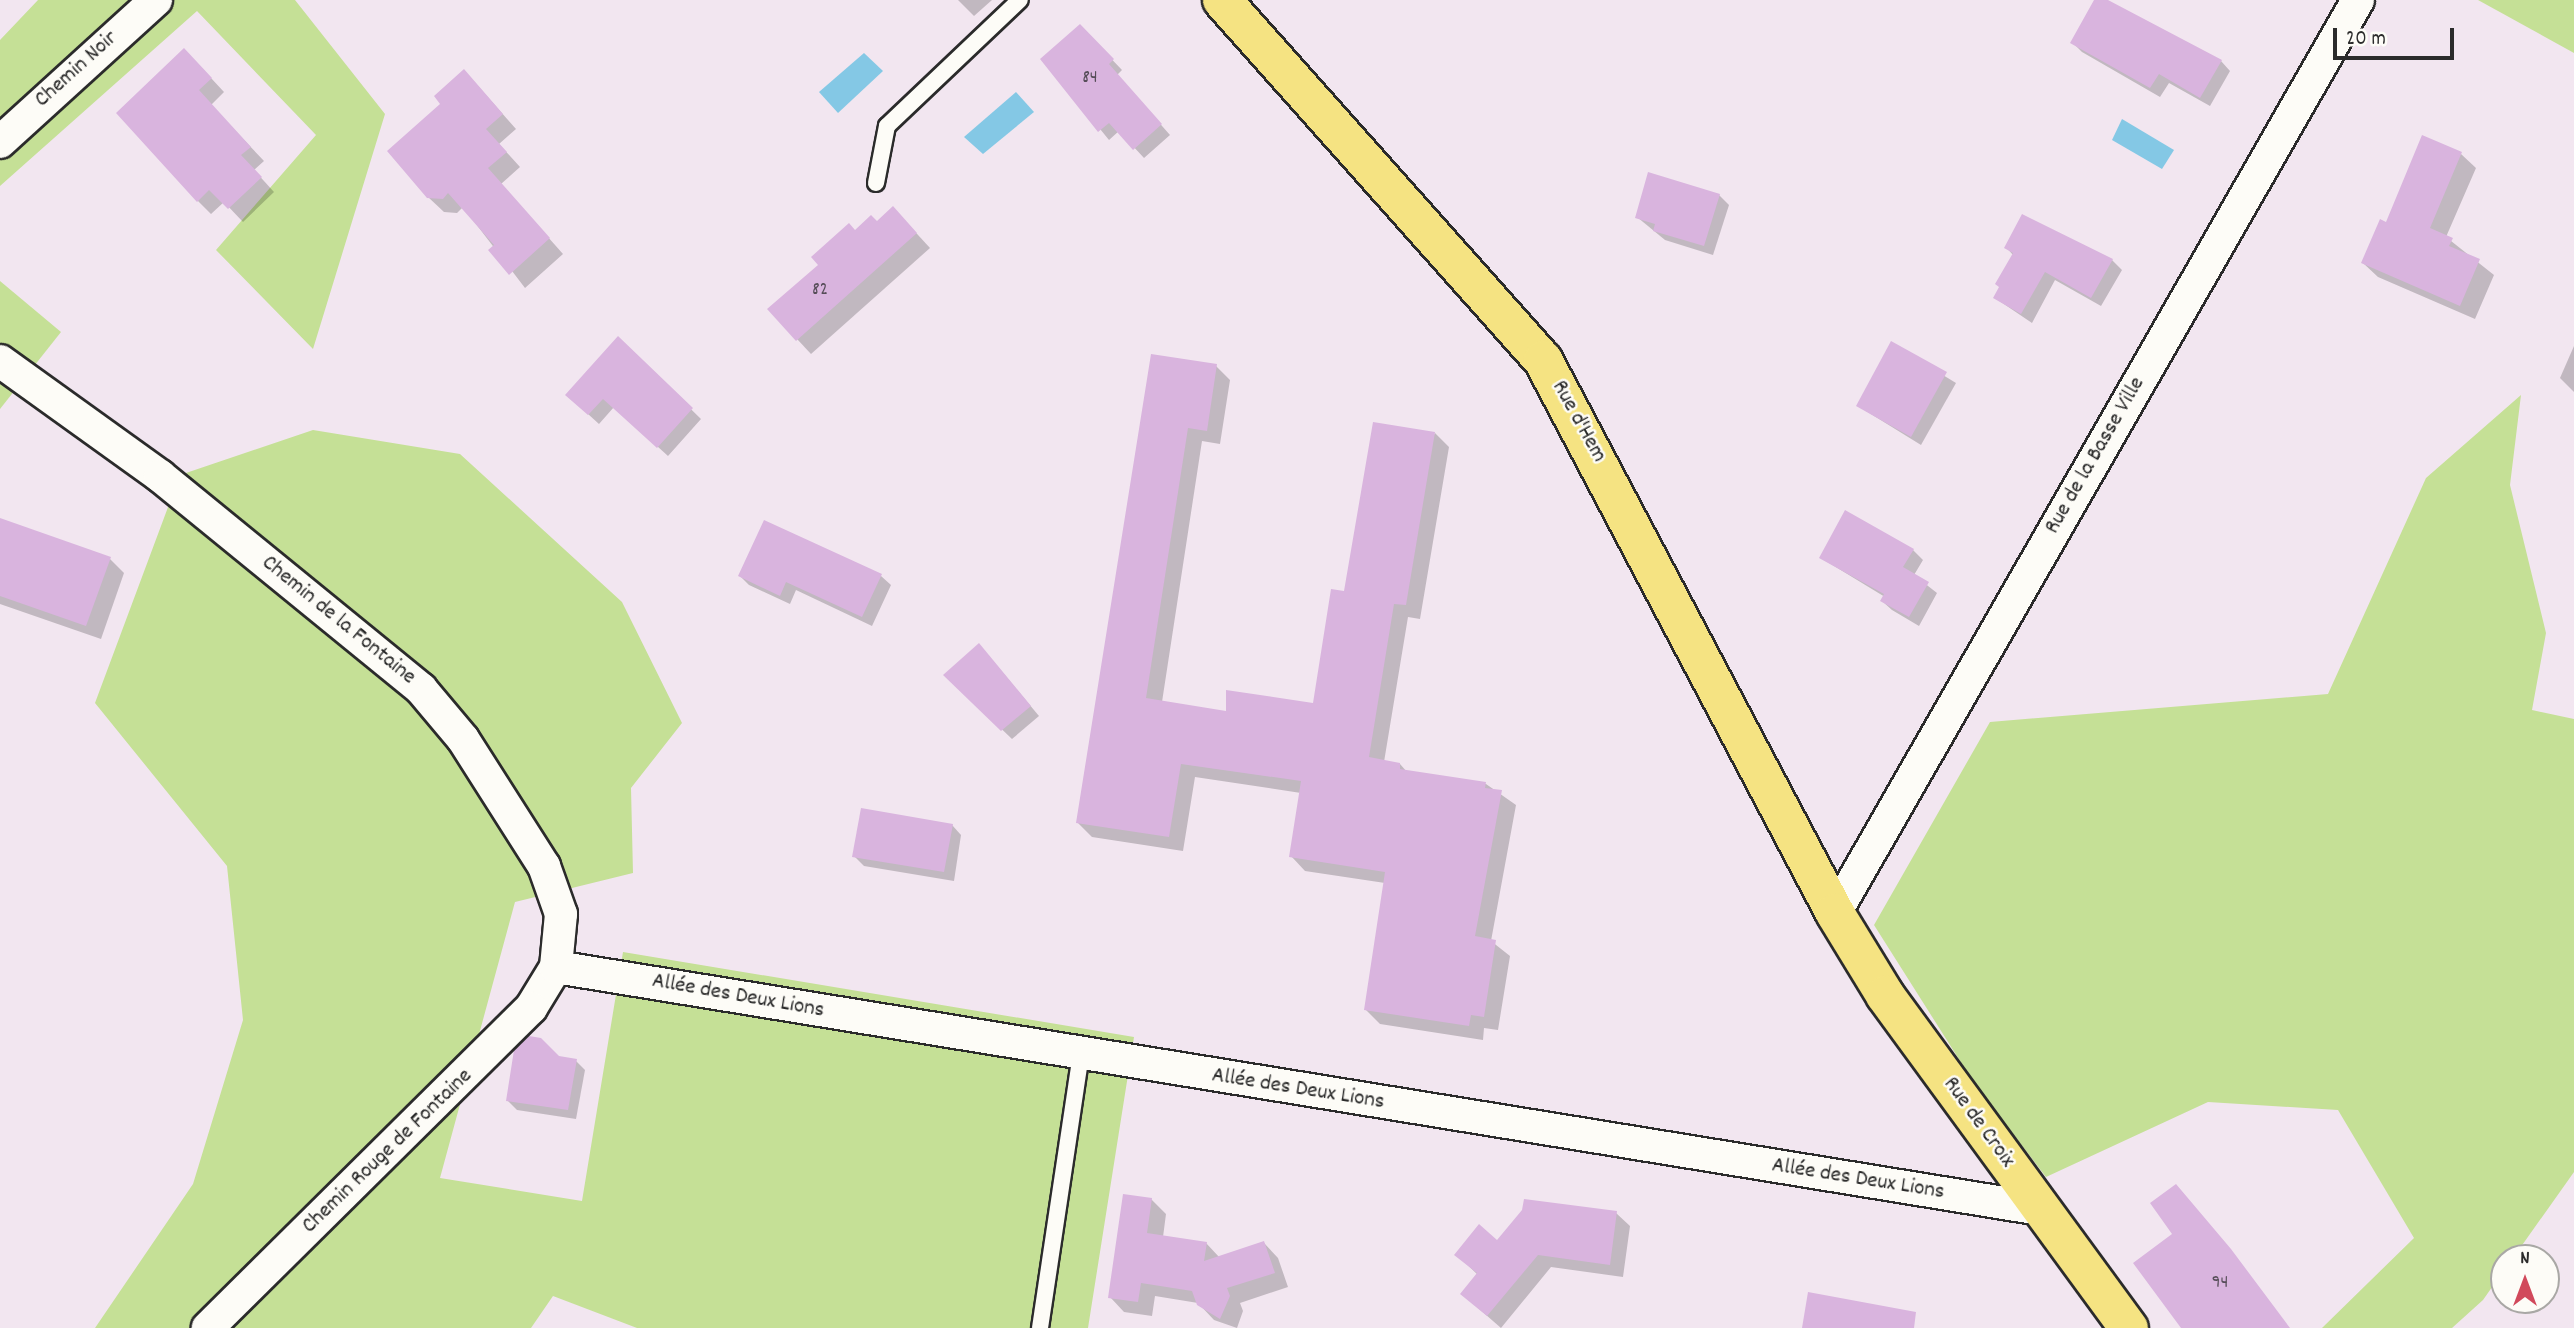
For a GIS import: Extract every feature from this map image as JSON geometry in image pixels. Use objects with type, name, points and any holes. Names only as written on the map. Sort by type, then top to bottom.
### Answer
[{"type":"main road","name":"Rue d'Hem","points":[[1222,0],[1543,359],[1835,913]]},
{"type":"main road","name":"Rue de Croix","points":[[1835,913],[1885,995],[2129,1328]]},
{"type":"street","name":"Chemin Noir","points":[[0,142],[156,0]]},
{"type":"street","name":"Rue de la Basse Ville","points":[[1835,913],[2358,0]]},
{"type":"street","name":"Chemin de la Fontaine","points":[[0,361],[160,476],[421,689],[463,739],[544,866],[561,914],[556,967]]},
{"type":"street","name":"Allée des Deux Lions","points":[[556,967],[1081,1055],[2041,1209]]},
{"type":"street","name":"Chemin Rouge de Fontaine","points":[[208,1328],[510,1031],[545,990],[556,967]]},
{"type":"lane","points":[[876,183],[887,126],[1020,0]]},
{"type":"lane","points":[[1040,1328],[1081,1055]]},
{"type":"green space","points":[[38,0],[295,0],[385,114],[313,349],[216,250],[316,135],[197,11],[0,186],[0,40]]},
{"type":"green space","points":[[2478,0],[2574,0],[2574,53]]},
{"type":"green space","points":[[0,281],[61,332],[0,409]]},
{"type":"green space","points":[[2521,395],[2510,485],[2546,633],[2532,710],[2574,719],[2574,1172],[2523,1244],[2490,1244],[2490,1290],[2483,1300],[2452,1328],[2322,1328],[2414,1238],[2338,1110],[2208,1102],[2046,1177],[1974,1083],[1874,925],[1990,722],[2328,694],[2426,478]]},
{"type":"green space","points":[[313,430],[460,454],[622,602],[682,723],[631,788],[633,873],[515,902],[440,1178],[582,1201],[623,952],[1134,1037],[1088,1328],[637,1328],[553,1296],[531,1328],[95,1328],[193,1184],[243,1020],[227,866],[95,703],[180,475]]},
{"type":"water","points":[[864,53],[883,71],[838,113],[819,92]]},
{"type":"water","points":[[1016,92],[1034,112],[983,154],[964,137]]},
{"type":"water","points":[[2122,119],[2174,150],[2162,169],[2112,140]]},
{"type":"building","points":[[2094,0],[2108,0],[2222,60],[2200,98],[2159,74],[2150,88],[2070,43]]},
{"type":"building","points":[[1080,24],[1114,59],[1109,64],[1162,124],[1133,150],[1109,123],[1098,132],[1040,59]]},
{"type":"building","points":[[184,48],[212,78],[199,90],[251,147],[241,155],[262,177],[228,209],[209,190],[197,202],[116,113]]},
{"type":"building","points":[[464,69],[503,114],[486,129],[507,152],[488,168],[550,238],[509,275],[488,250],[494,245],[448,193],[443,199],[427,198],[387,151],[440,104],[434,96]]},
{"type":"building","points":[[2422,135],[2462,152],[2430,228],[2453,238],[2449,246],[2480,259],[2460,306],[2361,263],[2380,219],[2386,222]]},
{"type":"building","points":[[1648,172],[1720,194],[1704,246],[1653,231],[1655,224],[1635,218]]},
{"type":"building","points":[[893,206],[917,233],[796,341],[767,309],[818,265],[811,257],[849,223],[855,230],[871,215],[877,221]]},
{"type":"building","points":[[2022,214],[2113,259],[2091,298],[2045,272],[2021,314],[1993,298],[1999,287],[1995,284],[2013,253],[2004,248]]},
{"type":"building","points":[[618,336],[693,408],[657,448],[603,399],[588,415],[565,395]]},
{"type":"building","points":[[1891,341],[1947,372],[1911,437],[1856,406]]},
{"type":"building","points":[[1151,354],[1217,364],[1207,431],[1188,428],[1146,698],[1226,711],[1226,690],[1313,703],[1331,589],[1344,591],[1373,422],[1435,432],[1406,605],[1394,604],[1369,757],[1400,763],[1400,769],[1486,782],[1485,788],[1502,790],[1475,936],[1496,940],[1484,1017],[1471,1015],[1469,1026],[1364,1010],[1385,872],[1289,857],[1301,781],[1181,764],[1169,837],[1076,823]]},
{"type":"building","points":[[1845,510],[1914,549],[1903,567],[1929,582],[1909,617],[1880,601],[1884,594],[1819,558]]},
{"type":"building","points":[[0,518],[111,557],[86,626],[0,596]]},
{"type":"building","points":[[764,520],[882,574],[862,617],[786,582],[780,596],[738,576]]},
{"type":"building","points":[[979,643],[1031,706],[1001,731],[943,675]]},
{"type":"building","points":[[861,808],[953,824],[944,872],[852,857]]},
{"type":"building","points":[[529,1036],[541,1038],[559,1056],[577,1059],[568,1110],[506,1101],[514,1050]]},
{"type":"building","points":[[2176,1184],[2231,1249],[2290,1328],[2181,1328],[2133,1263],[2172,1234],[2150,1203]]},
{"type":"building","points":[[1123,1194],[1152,1198],[1147,1233],[1207,1242],[1204,1261],[1264,1241],[1275,1273],[1227,1288],[1230,1296],[1220,1319],[1197,1305],[1192,1291],[1141,1283],[1138,1302],[1108,1298]]},
{"type":"building","points":[[1524,1199],[1617,1211],[1610,1265],[1538,1255],[1487,1316],[1460,1294],[1477,1273],[1454,1255],[1479,1224],[1497,1240],[1522,1210]]},
{"type":"building","points":[[1808,1292],[1916,1312],[1914,1328],[1802,1328]]}]
